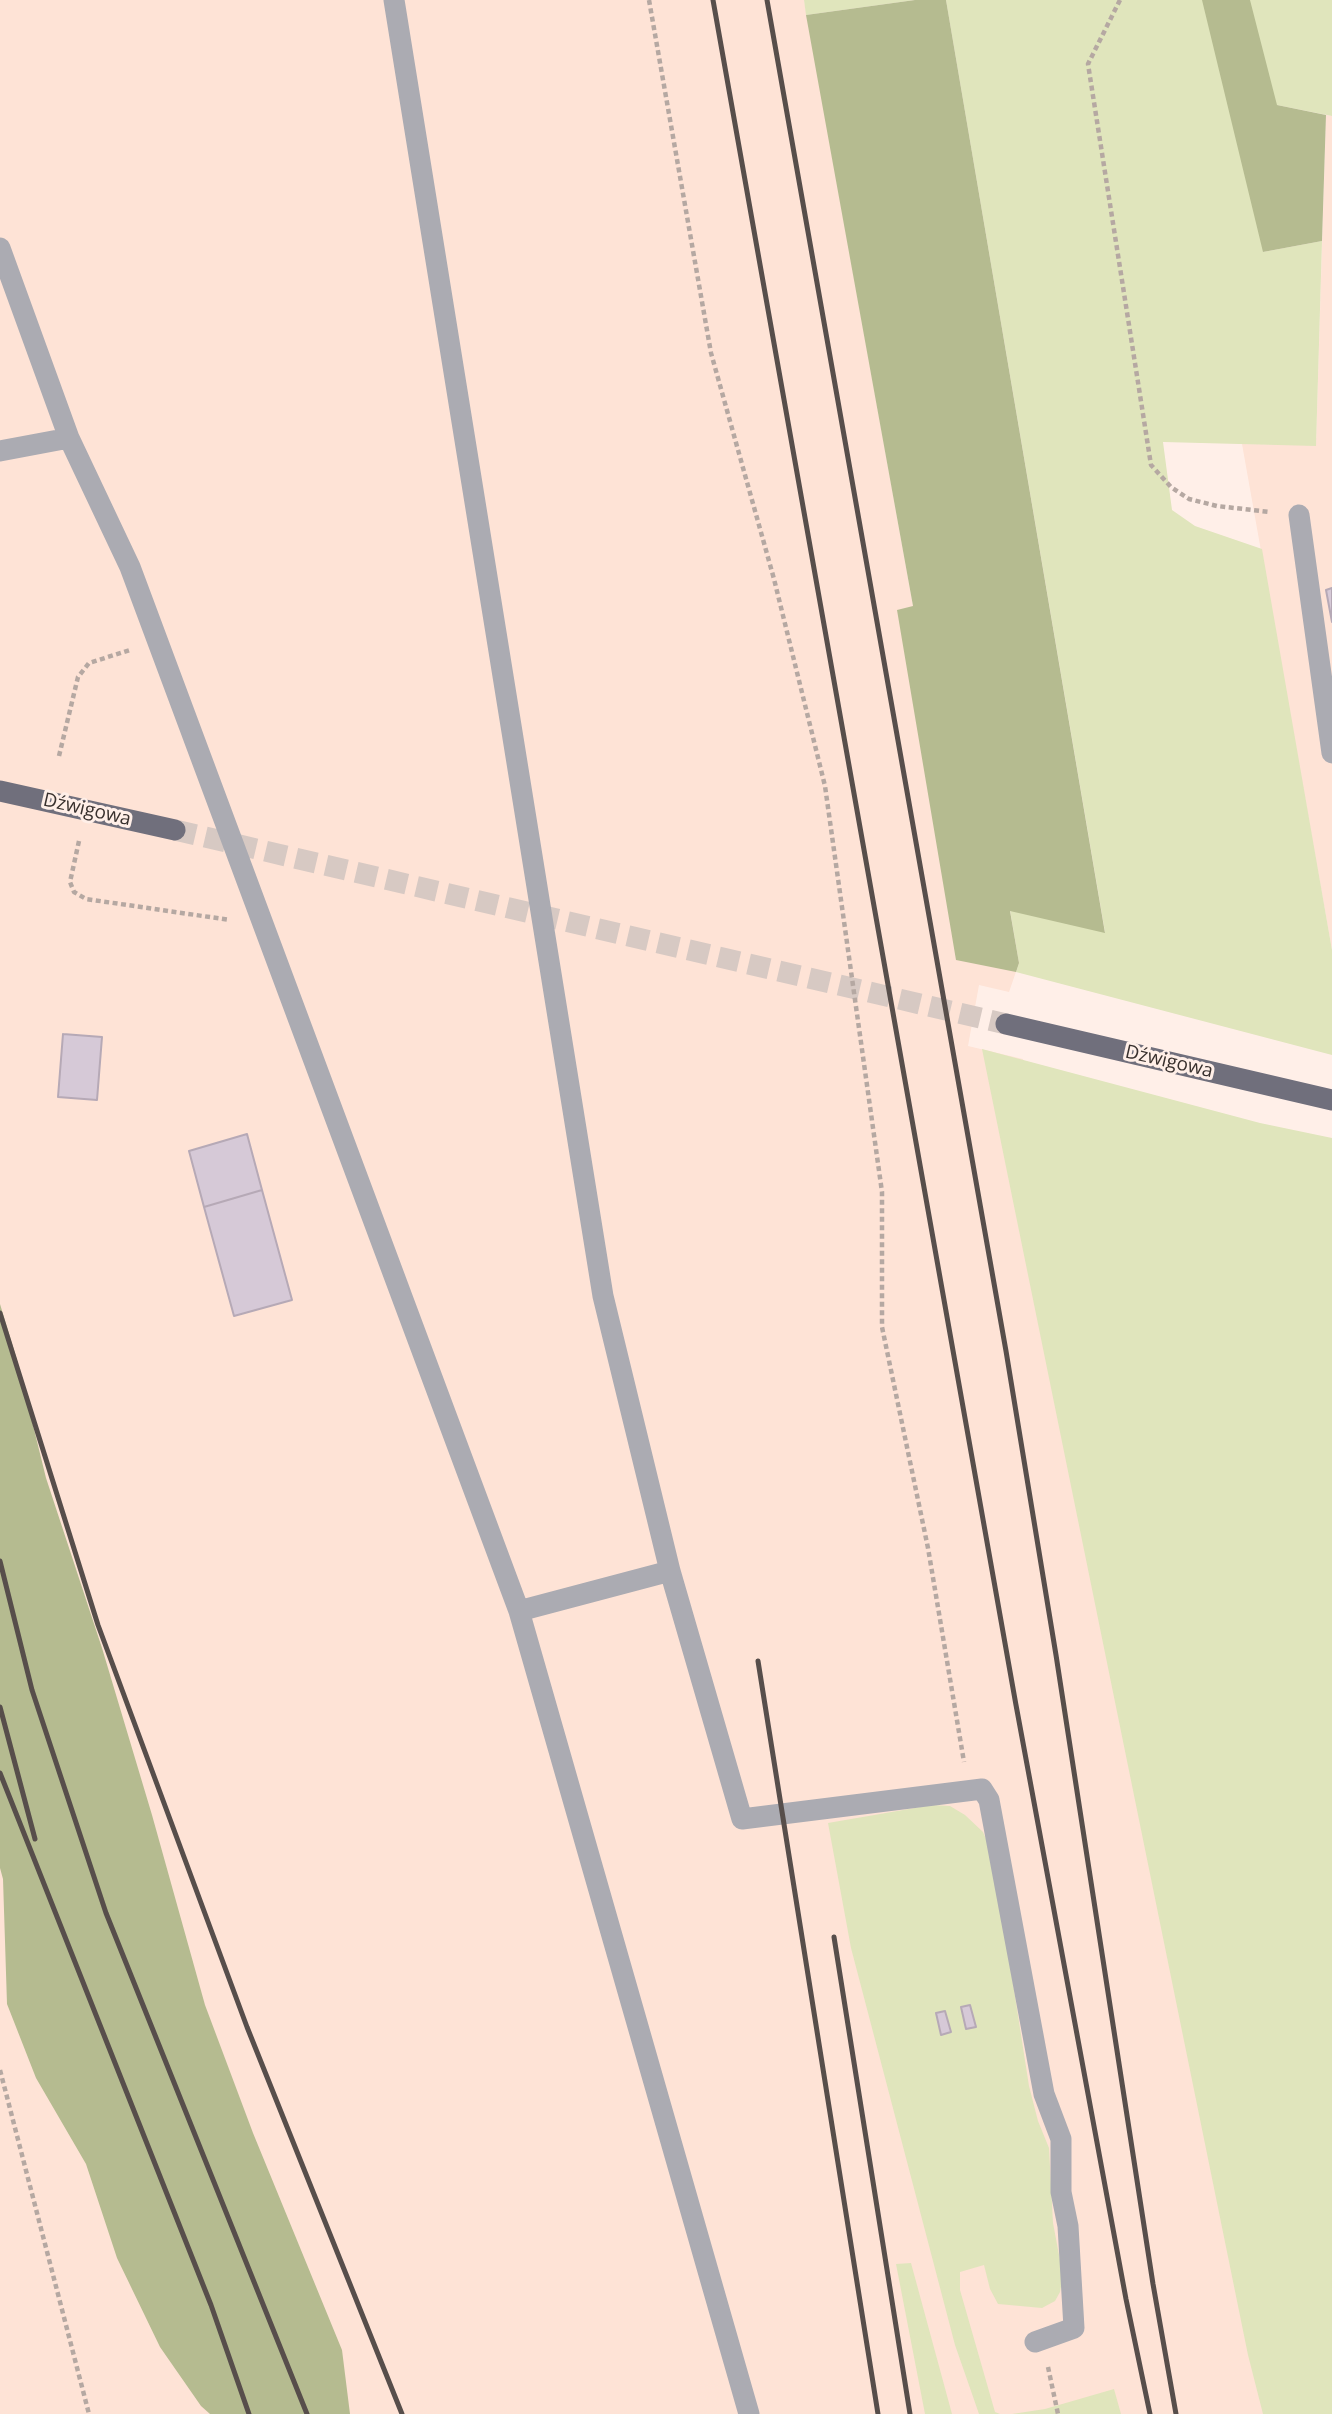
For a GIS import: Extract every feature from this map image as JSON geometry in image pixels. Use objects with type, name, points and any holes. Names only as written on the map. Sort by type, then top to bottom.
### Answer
[{"type":"main road","name":"Dźwigowa","points":[[0,791],[175,830]]},
{"type":"main road","name":"Dźwigowa","points":[[1006,1024],[1332,1100]]},
{"type":"lane","points":[[394,0],[603,1296],[670,1571],[742,1819],[968,1790],[982,1789],[989,1800],[1044,2094],[1061,2139],[1061,2192],[1068,2226],[1074,2328],[1039,2340]]},
{"type":"lane","points":[[0,248],[69,438],[130,567],[519,1611],[749,2414]]},
{"type":"lane","points":[[0,451],[69,438]]},
{"type":"lane","points":[[1299,515],[1332,753]]},
{"type":"lane","points":[[519,1611],[670,1571]]},
{"type":"path","points":[[649,0],[711,354],[775,579],[825,786],[881,1192],[882,1327],[928,1548],[968,1790]]},
{"type":"path","points":[[1120,0],[1088,64],[1151,465],[1171,486],[1189,499],[1217,506],[1299,515]]},
{"type":"path","points":[[58,756],[78,677],[89,663],[157,641]]},
{"type":"path","points":[[79,841],[70,882],[74,892],[86,899],[262,924]]},
{"type":"path","points":[[0,2070],[89,2414]]},
{"type":"path","points":[[1039,2340],[1058,2414]]},
{"type":"shaded area","points":[[0,0],[804,0],[913,606],[1019,963],[1009,992],[979,985],[968,1046],[1023,1059],[1332,2414],[0,2414]]},
{"type":"shaded area","points":[[1326,115],[1332,116],[1332,950],[1242,444],[1316,445]]},
{"type":"green space","points":[[804,0],[915,0],[806,15]]},
{"type":"green space","points":[[915,0],[946,0],[1105,933],[1010,911],[1019,963],[1016,972],[956,960],[897,610],[913,606],[806,15]]},
{"type":"green space","points":[[946,0],[1332,0],[1332,116],[1277,105],[1263,252],[1322,241],[1316,446],[1163,442],[1172,510],[1195,526],[1262,549],[1332,950],[1332,1055],[1016,972],[1019,963],[1010,910],[1105,932]]},
{"type":"green space","points":[[1202,0],[1250,0],[1277,105],[1326,115],[1322,241],[1263,252]]},
{"type":"green space","points":[[982,1049],[1260,1123],[1332,1138],[1332,2414],[1263,2414],[1248,2355]]},
{"type":"green space","points":[[0,1304],[17,1360],[46,1478],[102,1648],[205,2005],[253,2133],[342,2350],[350,2414],[210,2414],[201,2406],[160,2347],[117,2258],[86,2164],[36,2078],[7,2004],[3,1879],[0,1868]]},
{"type":"green space","points":[[932,1805],[950,1806],[965,1815],[983,1832],[993,1855],[1029,2086],[1038,2121],[1049,2148],[1053,2223],[1063,2276],[1055,2301],[1042,2308],[998,2304],[990,2289],[984,2265],[960,2272],[960,2290],[995,2412],[1000,2414],[979,2414],[955,2345],[851,1948],[828,1823]]},
{"type":"green space","points":[[911,2263],[952,2414],[925,2414],[896,2264]]},
{"type":"green space","points":[[1114,2389],[1121,2414],[1012,2414],[1045,2409]]},
{"type":"building","points":[[1332,588],[1332,622],[1326,590]]},
{"type":"building","points":[[63,1034],[102,1037],[97,1100],[58,1097]]},
{"type":"building","points":[[247,1134],[262,1190],[204,1207],[189,1151]]},
{"type":"building","points":[[262,1190],[292,1300],[234,1316],[204,1207]]},
{"type":"building","points":[[970,2005],[976,2027],[966,2029],[961,2007]]},
{"type":"building","points":[[945,2011],[951,2032],[941,2035],[936,2013]]},
{"type":"tunnel","points":[[175,830],[1006,1024]]},
{"type":"railway","points":[[713,0],[1016,1705],[1126,2299],[1150,2414]]},
{"type":"railway","points":[[767,0],[1006,1351],[1153,2284],[1176,2414]]},
{"type":"railway","points":[[0,1313],[98,1625],[247,2027],[402,2414]]},
{"type":"railway","points":[[0,1561],[32,1690],[106,1913],[307,2414]]},
{"type":"railway","points":[[758,1661],[878,2414]]},
{"type":"railway","points":[[0,1707],[35,1839]]},
{"type":"railway","points":[[0,1773],[211,2305],[249,2414]]},
{"type":"railway","points":[[834,1937],[910,2414]]}]
